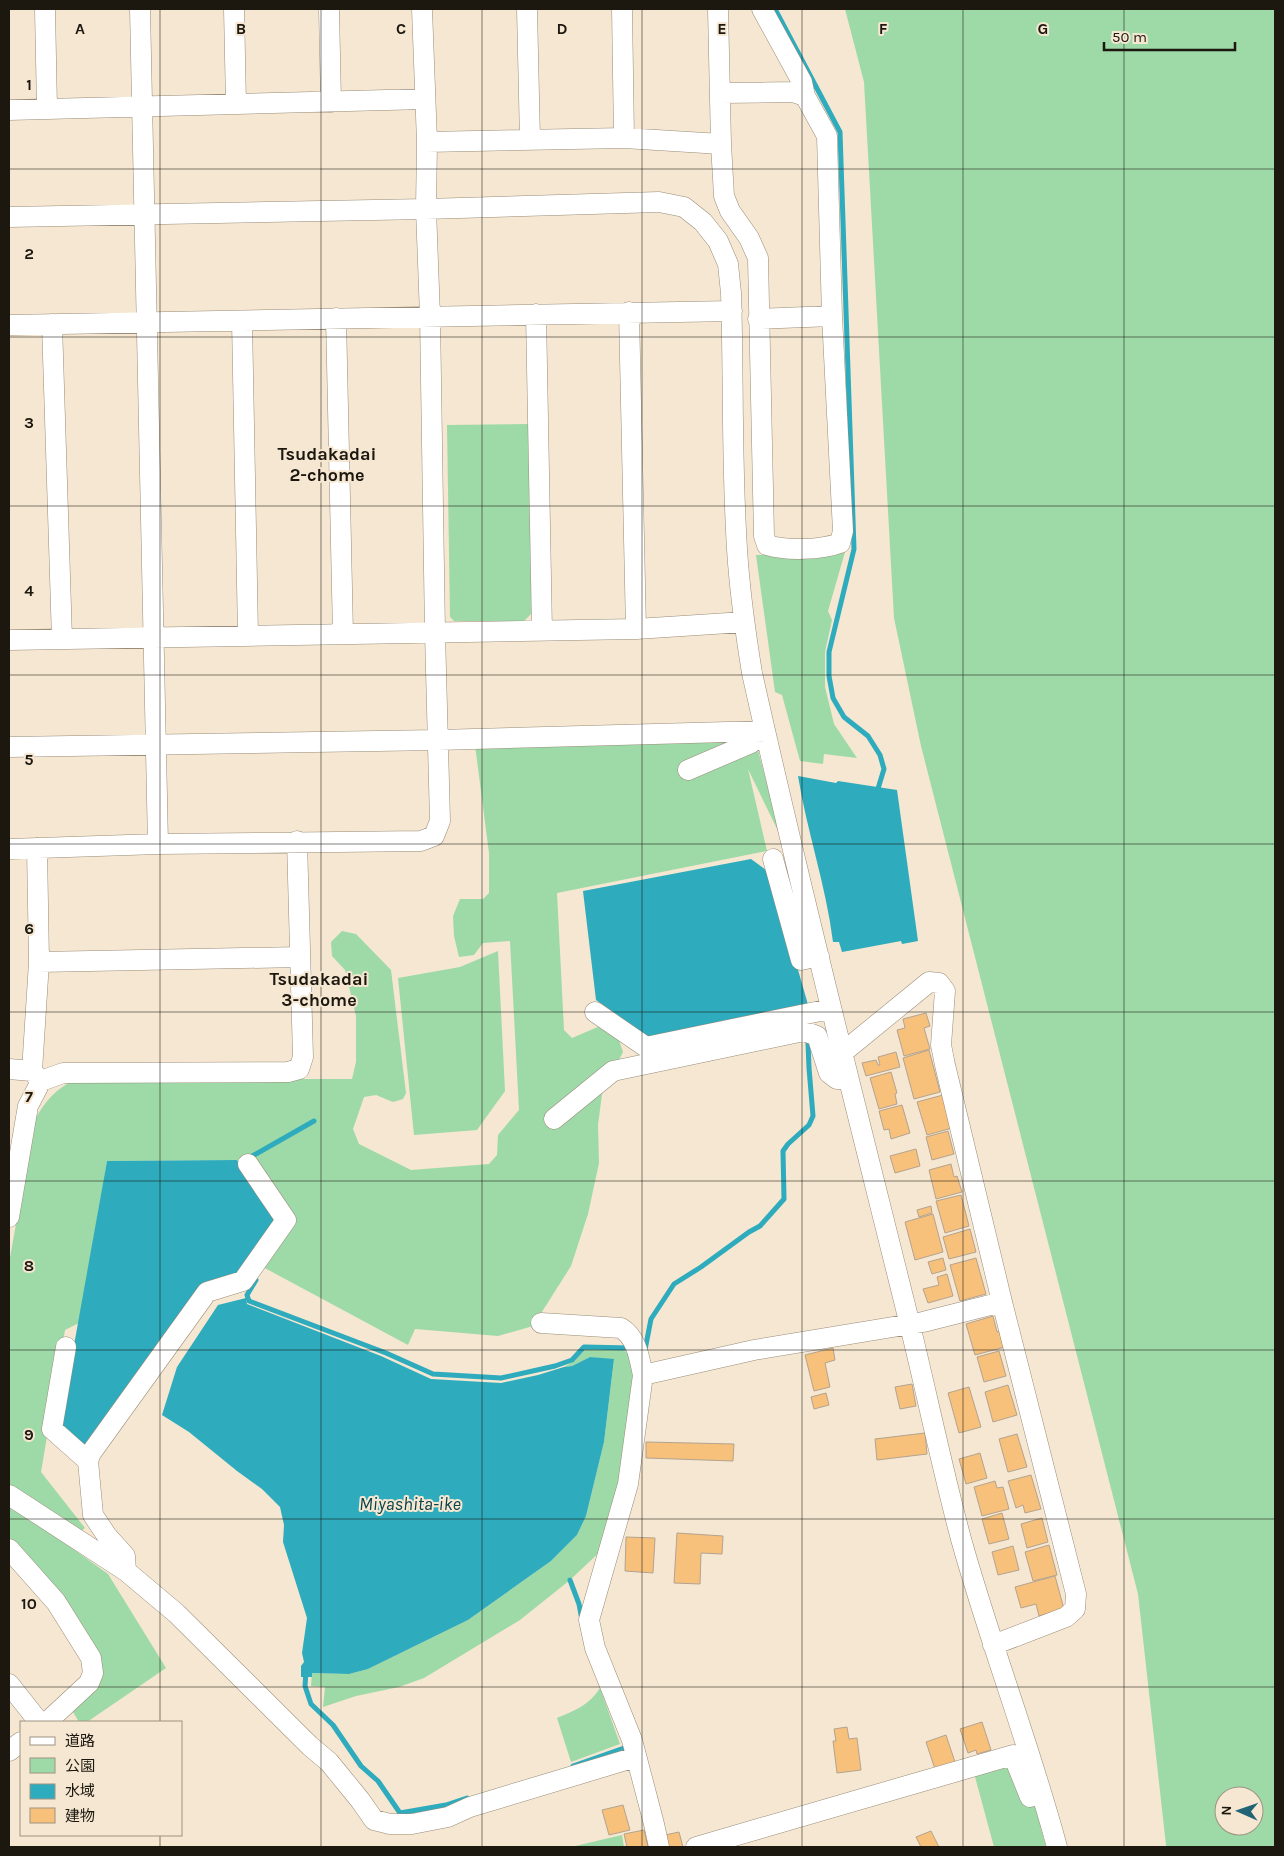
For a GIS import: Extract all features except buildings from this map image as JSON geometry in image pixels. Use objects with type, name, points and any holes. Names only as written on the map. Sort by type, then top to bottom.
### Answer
[{"type":"street","points":[[45,9],[47,109]]},
{"type":"street","points":[[140,9],[146,323],[158,745],[158,844]]},
{"type":"street","points":[[234,9],[236,104]]},
{"type":"street","points":[[329,9],[331,102]]},
{"type":"street","points":[[9,849],[158,844],[421,840],[434,836],[440,821],[430,316],[426,209],[427,142],[422,9]]},
{"type":"street","points":[[527,9],[530,140]]},
{"type":"street","points":[[622,9],[624,138]]},
{"type":"street","points":[[718,9],[724,196],[730,210],[749,238],[758,258],[764,536],[767,546],[776,548],[828,547],[840,543],[842,532],[832,316],[827,136],[805,96],[802,82],[762,9]]},
{"type":"street","points":[[721,92],[793,92],[805,96]]},
{"type":"street","points":[[9,110],[425,100]]},
{"type":"street","points":[[427,142],[624,138],[721,144]]},
{"type":"street","points":[[9,217],[426,209],[659,202],[684,207],[703,222],[718,241],[728,264],[732,310],[738,563],[752,673],[830,1010],[910,1324],[961,1537],[993,1645],[1043,1793],[1057,1847]]},
{"type":"street","points":[[9,325],[732,310]]},
{"type":"street","points":[[629,312],[636,628]]},
{"type":"street","points":[[536,314],[542,630]]},
{"type":"street","points":[[758,319],[832,316]]},
{"type":"street","points":[[336,318],[344,634]]},
{"type":"street","points":[[242,321],[248,635]]},
{"type":"street","points":[[52,324],[62,639]]},
{"type":"street","points":[[9,640],[435,633],[636,628],[744,622]]},
{"type":"street","points":[[9,747],[438,740],[765,732]]},
{"type":"street","points":[[688,770],[751,743],[765,732]]},
{"type":"street","points":[[9,1068],[37,1076],[63,1073],[288,1072],[299,1069],[303,1057],[297,842]]},
{"type":"street","points":[[9,1217],[28,1106],[37,1076],[39,962],[37,848]]},
{"type":"street","points":[[773,859],[801,960],[819,956]]},
{"type":"street","points":[[39,962],[300,957]]},
{"type":"street","points":[[842,1053],[929,982],[939,983],[945,991],[941,1045],[1002,1302],[1076,1594],[1075,1609],[1066,1617],[993,1645]]},
{"type":"street","points":[[595,1012],[646,1047],[830,1010]]},
{"type":"street","points":[[554,1119],[614,1071],[804,1031],[817,1036],[830,1073],[836,1079],[848,1078]]},
{"type":"street","points":[[126,1571],[125,1556],[107,1536],[93,1516],[88,1461],[91,1453],[207,1292],[243,1281],[286,1220],[248,1164]]},
{"type":"street","points":[[648,1374],[754,1350],[910,1324],[1002,1302]]},
{"type":"street","points":[[541,1323],[621,1328],[630,1333],[648,1374],[628,1484],[589,1620],[595,1648],[634,1750],[659,1847]]},
{"type":"street","points":[[66,1347],[52,1429],[88,1461]]},
{"type":"street","points":[[9,1495],[126,1571],[176,1614],[310,1746],[329,1762],[374,1820],[390,1824],[412,1824],[448,1817],[470,1807],[634,1750]]},
{"type":"street","points":[[9,1549],[56,1602],[91,1658],[93,1673],[89,1683],[47,1721]]},
{"type":"street","points":[[9,1684],[38,1721]]},
{"type":"street","points":[[9,1751],[20,1743]]},
{"type":"street","points":[[696,1847],[1013,1755],[1030,1796],[1043,1793]]},
{"type":"green space","points":[[845,9],[1275,9],[1275,1847],[1167,1847],[1166,1845],[1138,1594],[921,746],[894,618],[864,82]]},
{"type":"green space","points":[[531,424],[533,612],[524,621],[454,621],[450,617],[447,425]]},
{"type":"green space","points":[[845,552],[828,611],[832,620],[825,652],[825,687],[834,724],[857,758],[824,754],[823,764],[800,761],[782,695],[775,692],[756,555]]},
{"type":"green space","points":[[741,742],[758,750],[780,835],[748,769],[767,851],[557,893],[564,1030],[572,1038],[600,1026],[617,1034],[623,1052],[602,1094],[598,1125],[599,1163],[588,1214],[571,1266],[533,1326],[498,1336],[415,1329],[408,1345],[261,1266],[252,1160],[107,1161],[79,1323],[65,1330],[41,1472],[85,1528],[76,1535],[9,1486],[9,1263],[35,1119],[52,1095],[76,1079],[352,1079],[356,1062],[356,1016],[345,970],[332,956],[331,942],[342,931],[356,934],[391,970],[406,1093],[403,1099],[393,1102],[376,1095],[364,1097],[353,1129],[359,1144],[411,1170],[489,1164],[497,1155],[498,1135],[519,1110],[510,941],[483,943],[474,955],[459,957],[454,936],[453,916],[460,899],[483,899],[489,893],[489,853],[475,745]]},
{"type":"green space","points":[[498,951],[505,1091],[477,1130],[414,1135],[398,978],[460,967]]},
{"type":"green space","points":[[586,1349],[623,1350],[631,1355],[633,1376],[623,1482],[604,1548],[570,1580],[520,1620],[424,1678],[399,1687],[356,1696],[323,1707],[325,1687],[311,1686],[312,1673],[349,1674],[368,1669],[468,1620],[551,1561],[577,1535],[586,1516],[604,1442],[614,1360],[590,1357],[572,1366],[564,1367],[574,1361]]},
{"type":"green space","points":[[9,1503],[108,1574],[166,1668],[88,1721],[78,1721],[70,1707],[97,1683],[61,1599],[9,1538]]},
{"type":"green space","points":[[600,1688],[620,1744],[571,1762],[557,1718],[576,1710],[591,1699]]},
{"type":"green space","points":[[1011,1761],[1035,1806],[1046,1847],[994,1847],[974,1773]]},
{"type":"green space","points":[[622,1835],[624,1847],[571,1847]]},
{"type":"water","points":[[798,776],[836,783],[838,781],[897,790],[918,941],[902,944],[901,941],[842,952],[839,942],[833,942],[826,900]]},
{"type":"water","points":[[751,859],[770,873],[809,1008],[651,1039],[596,1000],[583,891]]},
{"type":"water","points":[[237,1160],[279,1219],[236,1278],[206,1286],[85,1449],[59,1429],[107,1161]]},
{"type":"water","name":"Miyashita-ike","points":[[246,1298],[247,1304],[381,1356],[431,1379],[501,1383],[572,1366],[590,1357],[614,1359],[604,1442],[586,1516],[577,1535],[551,1561],[468,1620],[368,1669],[349,1674],[312,1673],[312,1677],[301,1677],[307,1618],[283,1542],[284,1525],[280,1507],[262,1489],[189,1432],[162,1415],[177,1367],[218,1305]]},
{"type":"waterway","points":[[775,9],[840,132],[854,549],[829,652],[829,676],[833,698],[844,717],[868,736],[880,755],[884,769],[877,792]]},
{"type":"waterway","points":[[645,1350],[651,1319],[674,1284],[760,1226],[784,1199],[783,1151],[809,1125],[813,1116],[808,1043]]},
{"type":"waterway","points":[[247,1159],[314,1121]]},
{"type":"waterway","points":[[253,1278],[256,1280],[247,1295],[249,1301],[386,1353],[433,1374],[501,1378],[555,1366],[572,1360],[584,1347],[631,1348]]},
{"type":"waterway","points":[[570,1580],[579,1604],[582,1620]]},
{"type":"waterway","points":[[306,1671],[305,1686],[311,1704],[333,1725],[361,1766],[378,1781],[400,1813],[446,1805],[467,1798]]},
{"type":"waterway","points":[[573,1766],[624,1748]]},
{"type":"district","name":"Tsudakadai 2-chome","points":[[327,464]]},
{"type":"district","name":"Tsudakadai 3-chome","points":[[319,990]]}]
